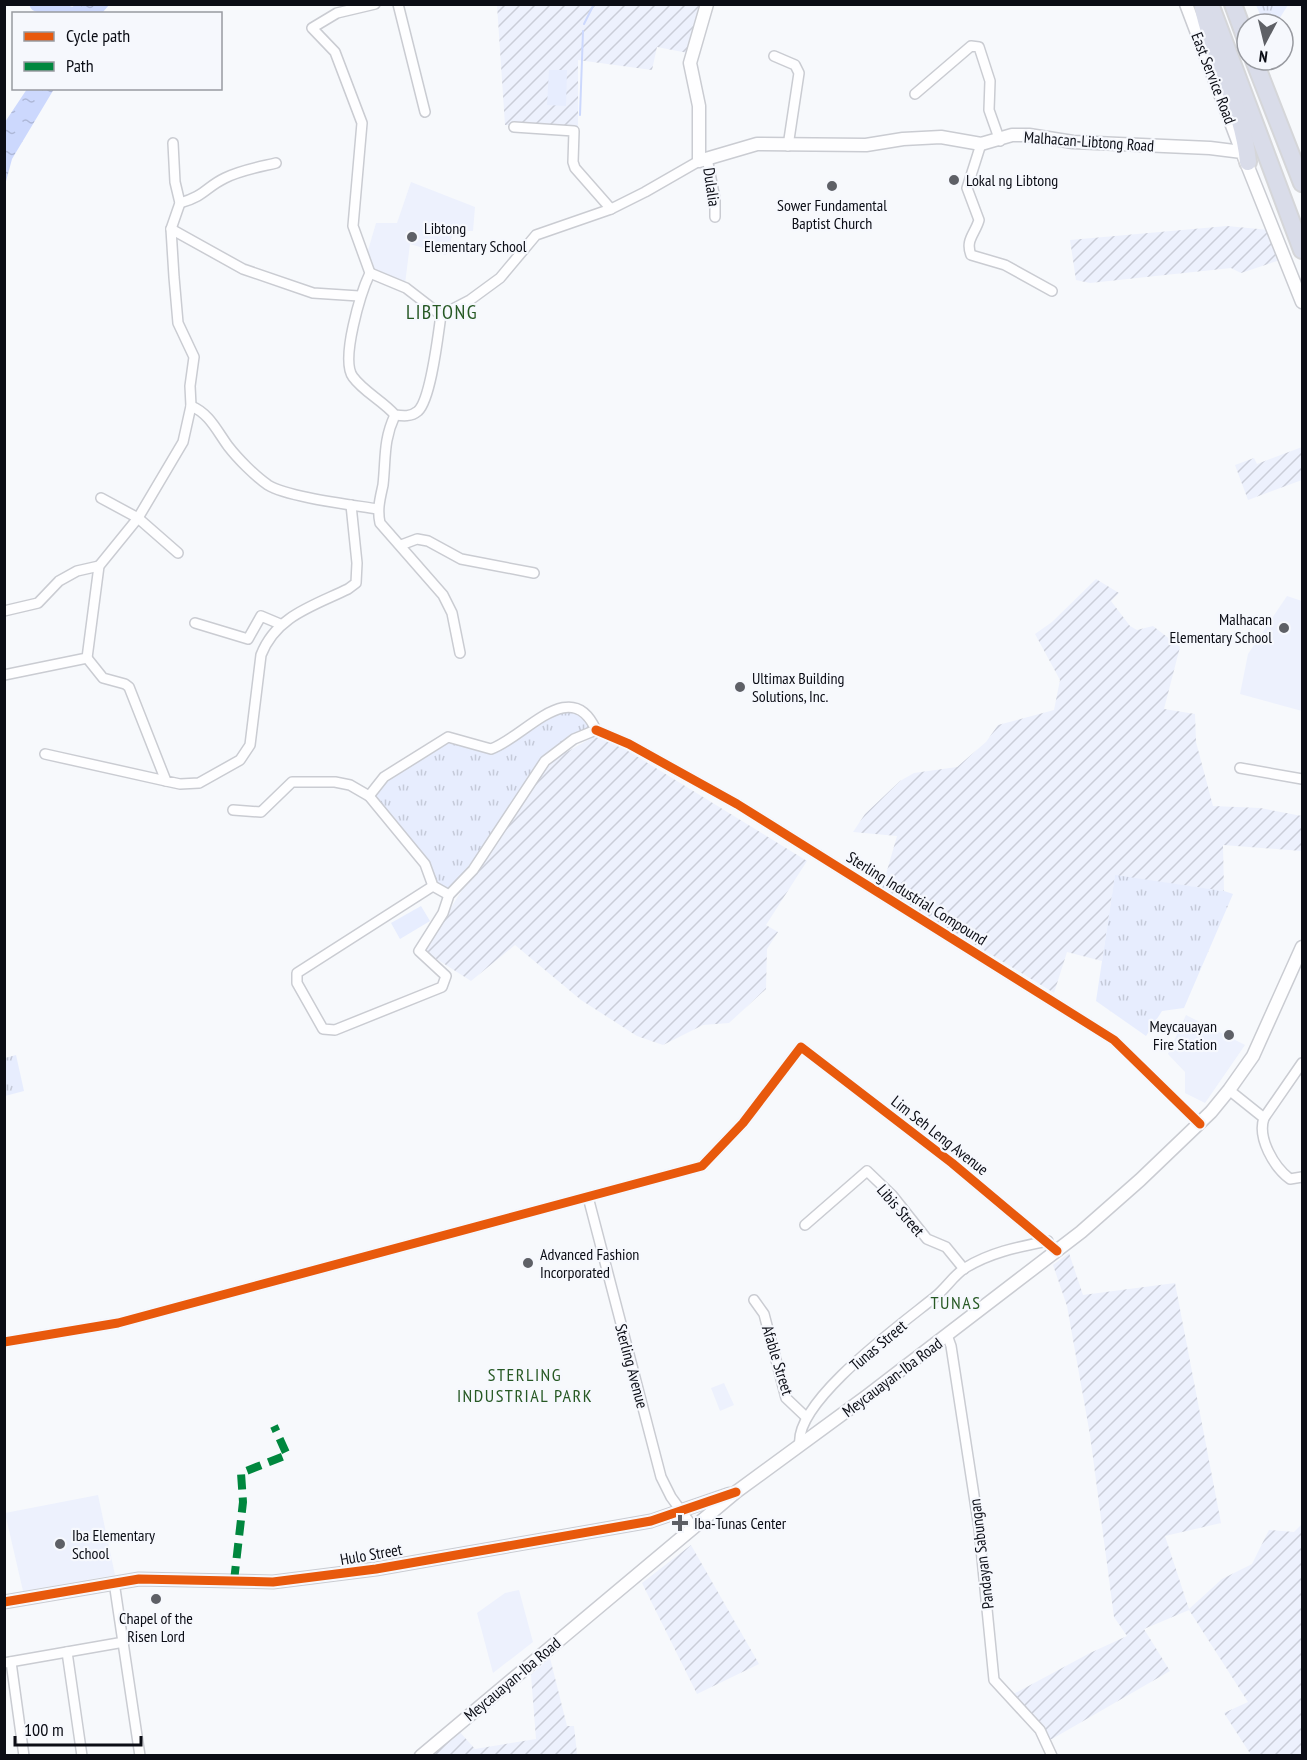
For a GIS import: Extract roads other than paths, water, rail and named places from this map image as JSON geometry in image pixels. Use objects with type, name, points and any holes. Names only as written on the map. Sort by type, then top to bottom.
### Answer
[{"type":"highway","points":[[1202,4],[1208,33],[1246,135],[1245,157]]},
{"type":"highway","points":[[1210,4],[1302,250]]},
{"type":"highway","points":[[1259,72],[1302,183]]},
{"type":"main road","points":[[703,159],[699,106],[690,63],[707,4]]},
{"type":"main road","name":"East Service Road","points":[[1186,4],[1245,157]]},
{"type":"main road","name":"Malhacan-Libtong Road","points":[[703,159],[757,144],[866,145],[903,139],[941,137],[981,144],[1000,141],[1012,135],[1029,135],[1073,142],[1210,148],[1245,157]]},
{"type":"main road","points":[[1245,157],[1302,302]]},
{"type":"main road","name":"Meycauayan-Iba Road","points":[[420,1755],[736,1492],[947,1335],[1052,1246],[1081,1232],[1200,1124],[1229,1090],[1252,1056],[1302,947]]},
{"type":"main road","name":"Hulo Street","points":[[4,1602],[149,1578],[273,1582],[302,1580],[631,1525],[682,1512],[736,1492]]},
{"type":"street","points":[[370,273],[406,288],[441,315],[431,372],[419,410],[411,416],[395,415],[387,405],[355,380],[349,366],[359,297],[370,273],[353,226],[362,123],[335,52],[312,28],[337,13],[375,4]]},
{"type":"street","points":[[398,4],[425,112]]},
{"type":"street","points":[[915,94],[971,46],[978,47],[990,81],[989,110],[1000,141]]},
{"type":"street","points":[[774,56],[795,65],[799,73],[788,146]]},
{"type":"street","points":[[514,127],[574,131],[573,162],[575,168],[611,209]]},
{"type":"street","points":[[166,781],[129,687],[103,678],[87,658],[99,566],[138,518],[183,442],[191,406],[190,386],[194,357],[178,323],[171,229],[180,203],[175,182],[173,143]]},
{"type":"street","points":[[981,144],[967,188],[979,220],[968,238],[969,252],[971,255],[1005,266],[1052,291]]},
{"type":"street","name":"Malhacan-Libtong Road","points":[[441,315],[470,300],[500,278],[536,235],[611,209],[703,159]]},
{"type":"street","name":"Dulalia","points":[[703,159],[715,199],[715,217]]},
{"type":"street","points":[[180,203],[198,198],[222,179],[276,163]]},
{"type":"street","points":[[171,229],[243,269],[313,293],[359,297]]},
{"type":"street","points":[[191,406],[199,409],[209,419],[230,448],[269,486],[377,509]]},
{"type":"street","points":[[395,415],[386,434],[383,484],[377,509],[380,523],[443,595],[452,613],[460,653]]},
{"type":"street","points":[[101,498],[138,518],[178,553]]},
{"type":"street","points":[[45,754],[180,784],[199,783],[240,760],[250,746],[261,655],[265,644],[280,624],[356,583],[357,563],[351,504]]},
{"type":"street","points":[[401,545],[417,539],[428,541],[461,559],[534,573]]},
{"type":"street","points":[[4,611],[38,603],[59,581],[77,571],[99,566]]},
{"type":"street","points":[[195,623],[248,639],[261,616],[280,624]]},
{"type":"street","points":[[4,675],[87,658]]},
{"type":"street","points":[[369,796],[384,777],[448,737],[491,749],[518,735],[546,714],[562,706],[572,706],[591,720],[596,730],[574,739],[545,760],[472,870],[449,896],[443,913],[418,951],[446,976],[442,987],[335,1030],[323,1029],[297,983],[297,973],[433,886]]},
{"type":"street","name":"Sterling Industrial Compound","points":[[596,730],[629,744],[737,804],[1114,1040],[1200,1124]]},
{"type":"street","points":[[1240,768],[1302,779]]},
{"type":"street","points":[[233,810],[261,812],[292,782],[335,782],[350,785],[369,796],[425,864],[433,886],[449,896]]},
{"type":"street","name":"Lim Seh Leng Avenue","points":[[588,1197],[702,1167],[743,1123],[801,1047],[1052,1246]]},
{"type":"street","points":[[1302,1063],[1264,1118],[1262,1136],[1281,1172],[1290,1179],[1302,1177]]},
{"type":"street","points":[[1229,1090],[1264,1118]]},
{"type":"street","name":"Libis Street","points":[[805,1225],[867,1171],[892,1195],[927,1239],[946,1247],[964,1269]]},
{"type":"street","points":[[4,1342],[118,1323],[588,1197]]},
{"type":"street","name":"Sterling Avenue","points":[[588,1197],[662,1477],[693,1527]]},
{"type":"street","name":"Tunas Street","points":[[800,1445],[798,1435],[806,1417],[840,1376],[941,1292],[964,1269],[1002,1250],[1052,1246]]},
{"type":"street","name":"Afable Street","points":[[754,1300],[764,1314],[786,1398],[806,1417]]},
{"type":"street","name":"Pandayan Sabungan","points":[[947,1335],[951,1346],[979,1528],[994,1680],[1040,1730],[1052,1755]]},
{"type":"street","points":[[114,1582],[140,1755]]},
{"type":"street","points":[[24,1755],[8,1663],[124,1642]]},
{"type":"street","points":[[67,1652],[82,1755]]},
{"type":"water","points":[[75,4],[109,5],[103,12],[64,12]]},
{"type":"water","points":[[26,90],[53,90],[12,159],[5,185],[5,122]]},
{"type":"waterway","points":[[37,4],[63,12]]},
{"type":"waterway","points":[[584,24],[594,4]]},
{"type":"waterway","points":[[580,115],[583,31]]},
{"type":"place","name":"Lokal ng Libtong","points":[[954,180]]},
{"type":"place","name":"Sower Fundamental Baptist Church","points":[[832,186]]},
{"type":"place","name":"Libtong Elementary School","points":[[412,237]]},
{"type":"place","name":"Malhacan Elementary School","points":[[1284,628]]},
{"type":"place","name":"Ultimax Building Solutions, Inc.","points":[[740,687]]},
{"type":"place","name":"Meycauayan Fire Station","points":[[1229,1035]]},
{"type":"place","name":"Advanced Fashion Incorporated","points":[[528,1263]]},
{"type":"place","name":"Iba-Tunas Center","points":[[680,1523]]},
{"type":"place","name":"Iba Elementary School","points":[[60,1544]]},
{"type":"place","name":"Chapel of the Risen Lord","points":[[156,1599]]},
{"type":"district","name":"LIBTONG","points":[[442,312]]},
{"type":"district","name":"TUNAS","points":[[956,1303]]},
{"type":"district","name":"STERLING INDUSTRIAL PARK","points":[[525,1385]]}]
